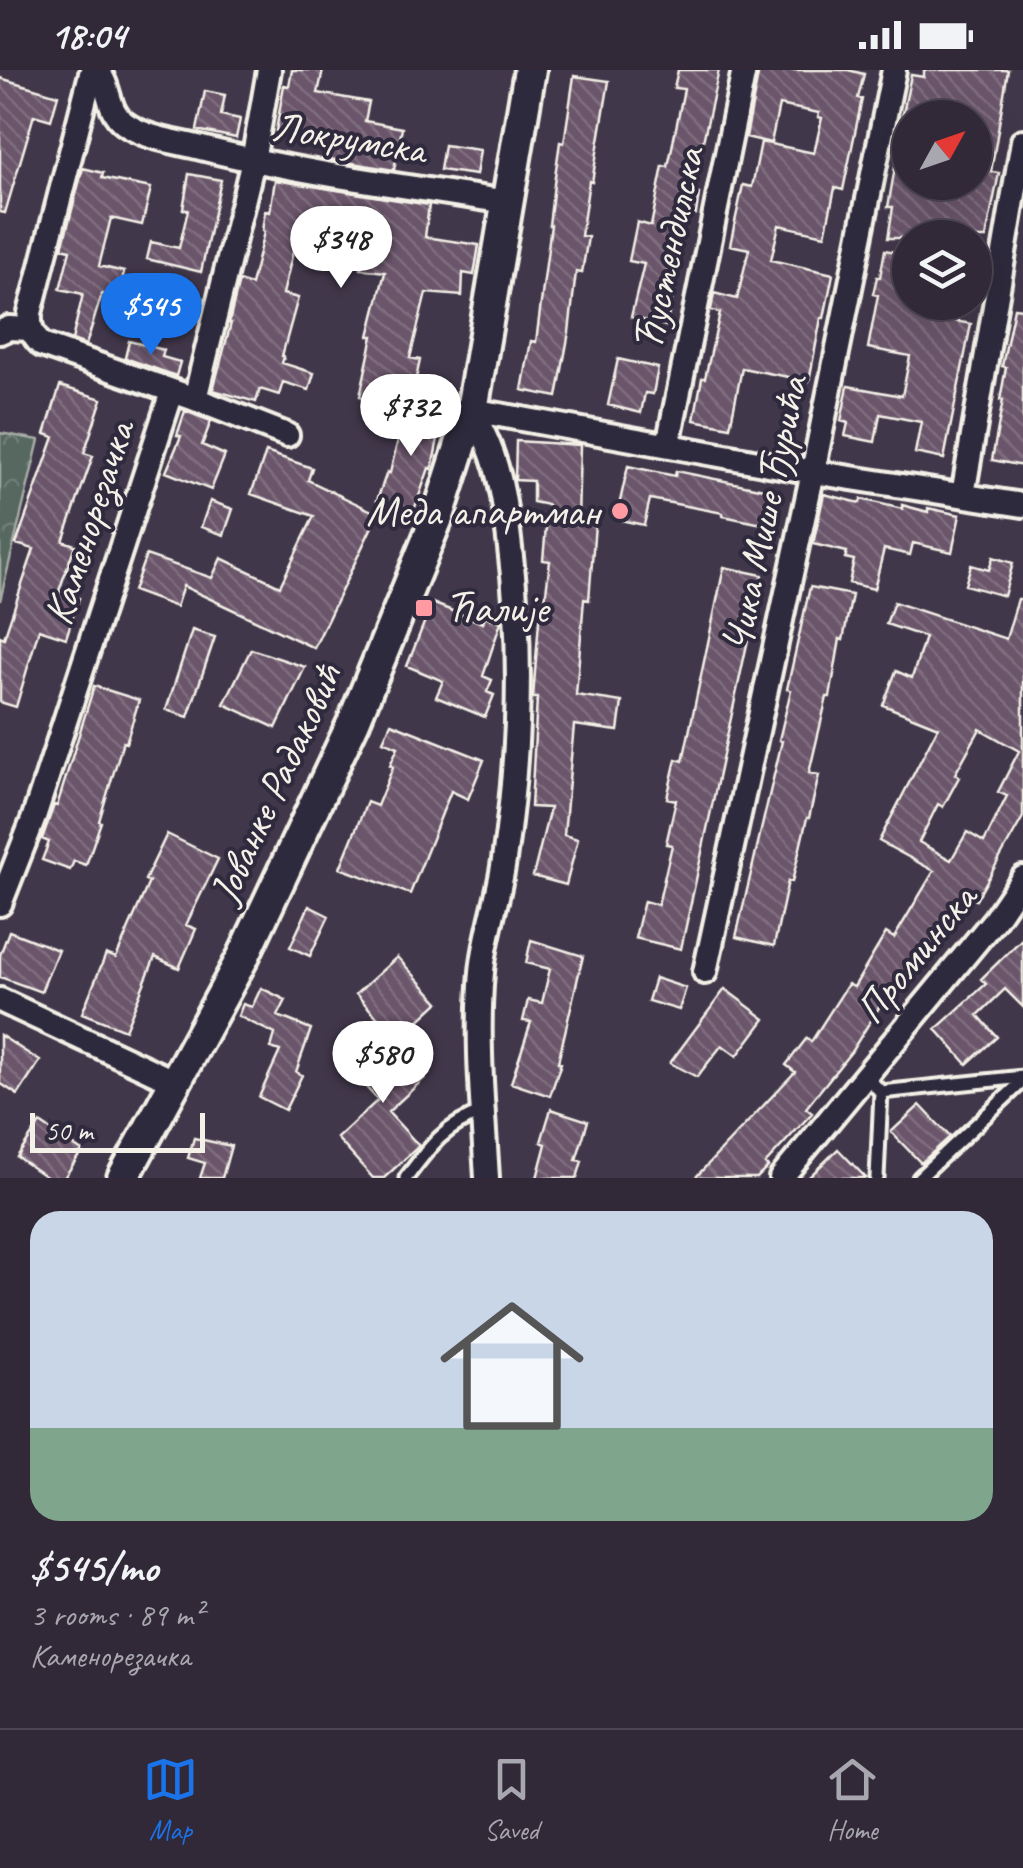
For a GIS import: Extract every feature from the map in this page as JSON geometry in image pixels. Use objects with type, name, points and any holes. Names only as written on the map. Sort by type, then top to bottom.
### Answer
[{"type":"main road","name":"Јованке Радаковић","points":[[123,1178],[243,957],[354,720],[438,513],[472,410],[530,70]]},
{"type":"street","name":"Локрумска","points":[[94,70],[102,76],[114,111],[129,126],[153,136],[253,161],[508,202]]},
{"type":"street","points":[[94,70],[30,313],[10,326],[42,346],[287,435]]},
{"type":"street","name":"Каменорезачка","points":[[195,400],[253,161],[269,70]]},
{"type":"street","name":"Ћустендилска","points":[[668,445],[744,70]]},
{"type":"street","name":"Чика Мише Ђурића","points":[[704,972],[813,472],[894,70]]},
{"type":"street","points":[[964,495],[1023,140]]},
{"type":"street","name":"Каменорезачка","points":[[0,904],[33,820],[172,392]]},
{"type":"street","points":[[472,410],[813,472],[1023,504]]},
{"type":"street","points":[[472,410],[489,445],[506,509],[517,639],[512,809],[482,970],[483,1112],[488,1178]]},
{"type":"street","name":"Проминска","points":[[780,1178],[873,1084],[1023,878]]},
{"type":"street","points":[[0,1000],[175,1082]]},
{"type":"lane","name":"Проминска","points":[[877,1178],[873,1084],[1023,1079]]},
{"type":"lane","name":"Проминска","points":[[919,1178],[1023,1079]]},
{"type":"lane","points":[[406,1178],[448,1128],[483,1112]]},
{"type":"green space","points":[[0,433],[39,440],[0,601]]},
{"type":"building","points":[[292,70],[323,70],[318,93],[369,102],[365,121],[402,128],[394,170],[329,159],[333,141],[276,131],[284,85],[289,86]]},
{"type":"building","points":[[678,70],[719,70],[688,192],[699,194],[696,214],[680,211],[665,285],[675,287],[666,326],[631,317],[644,264],[629,261],[637,222],[651,226],[663,166],[668,167],[684,89],[674,88]]},
{"type":"building","points":[[759,70],[848,70],[864,74],[843,190],[835,188],[825,235],[779,225],[771,260],[833,274],[809,381],[742,368],[730,427],[694,420],[720,313],[711,310],[714,293],[737,299],[749,249],[730,245],[743,185],[752,187],[761,142],[814,153],[822,118],[819,113],[779,105],[771,143],[746,137]]},
{"type":"building","points":[[924,70],[1008,70],[992,166],[992,100],[906,100],[911,75],[924,77]]},
{"type":"building","points":[[574,76],[609,81],[581,236],[588,237],[582,273],[576,272],[557,397],[522,390],[531,341],[536,342],[555,176]]},
{"type":"building","points":[[0,78],[58,95],[51,120],[34,115],[5,213],[0,212]]},
{"type":"building","points":[[205,91],[225,95],[221,115],[240,119],[236,138],[197,130]]},
{"type":"building","points":[[444,145],[480,150],[476,175],[440,170]]},
{"type":"building","points":[[83,168],[103,173],[102,178],[151,188],[142,225],[111,218],[99,266],[124,272],[118,298],[102,294],[86,345],[72,340],[83,294],[60,289],[70,250],[62,248]]},
{"type":"building","points":[[992,172],[999,173],[990,220],[892,220],[892,238],[888,238],[893,207],[888,207],[892,184],[892,200],[992,200]]},
{"type":"building","points":[[189,174],[221,180],[201,272],[147,259],[151,242],[179,248],[188,210],[183,209]]},
{"type":"building","points":[[275,180],[429,205],[425,237],[479,245],[474,275],[463,273],[462,296],[426,293],[410,358],[420,360],[410,407],[360,396],[373,336],[369,336],[385,272],[361,269],[366,229],[301,218],[283,294],[298,298],[282,363],[314,373],[309,390],[283,382],[279,395],[260,389],[256,402],[213,390],[239,281],[251,285]]},
{"type":"building","points":[[885,250],[892,251],[892,320],[971,324],[944,459],[915,453],[921,422],[880,414],[875,442],[845,436],[848,423],[841,421],[848,386],[902,396],[910,356],[868,348],[878,295],[873,294]]},
{"type":"building","points":[[1014,308],[1023,309],[1023,466],[992,460],[1003,400],[1006,367],[1002,366]]},
{"type":"building","points":[[129,341],[164,350],[162,357],[180,362],[176,376],[125,358]]},
{"type":"building","points":[[618,359],[658,368],[653,394],[645,393],[641,413],[608,405]]},
{"type":"building","points":[[60,386],[102,399],[84,453],[93,456],[63,541],[75,545],[59,591],[79,598],[66,638],[39,629],[16,707],[0,702],[0,636],[4,638],[34,549],[16,544],[54,437],[45,434]]},
{"type":"building","points":[[398,408],[442,418],[432,469],[429,468],[413,513],[377,500],[387,472],[390,473],[400,431],[393,430]]},
{"type":"building","points":[[185,411],[211,421],[202,445],[225,455],[211,490],[166,472],[181,436],[177,435]]},
{"type":"building","points":[[516,441],[580,445],[578,522],[595,524],[576,695],[622,702],[618,731],[574,725],[564,835],[578,839],[566,885],[533,876],[550,808],[531,807],[537,698],[533,698],[540,608],[544,608],[550,561],[543,560],[548,505],[533,502],[533,481],[515,480]]},
{"type":"building","points":[[266,452],[312,468],[308,480],[378,514],[314,648],[183,586],[176,607],[133,591],[146,555],[212,578],[221,558],[280,586],[314,516],[251,494]]},
{"type":"building","points":[[628,466],[675,476],[676,471],[779,492],[772,526],[650,499],[644,525],[616,519]]},
{"type":"building","points":[[824,494],[860,503],[861,499],[902,509],[902,505],[960,515],[952,552],[913,543],[910,555],[884,549],[874,589],[849,583],[854,560],[845,558],[847,552],[813,544]]},
{"type":"building","points":[[210,501],[233,509],[224,535],[201,527]]},
{"type":"building","points":[[993,557],[1013,563],[1004,596],[965,585],[971,565],[989,570]]},
{"type":"building","points":[[724,567],[762,575],[681,949],[635,938],[644,901],[658,905],[672,845],[666,844],[676,800],[667,798],[676,759],[683,761]]},
{"type":"building","points":[[810,587],[852,595],[809,773],[819,775],[792,882],[788,881],[774,946],[736,937],[782,741],[779,740],[791,690],[787,689]]},
{"type":"building","points":[[1018,599],[1023,599],[1023,817],[976,900],[969,896],[940,947],[931,942],[899,996],[890,990],[851,1052],[806,1108],[812,1113],[757,1178],[695,1178],[795,1072],[786,1065],[807,1038],[811,1042],[848,984],[854,987],[886,933],[894,938],[934,871],[879,841],[938,727],[883,705],[896,671],[912,678],[925,637],[886,624],[894,602],[1006,639]],"holes":[[[980,729],[1019,751],[998,792],[1007,796],[984,842],[967,832],[951,860],[919,842],[938,804],[943,807],[959,777],[955,774]]]},
{"type":"building","points":[[432,603],[483,623],[485,616],[501,622],[483,676],[492,680],[487,692],[494,695],[485,717],[436,697],[443,681],[407,666]]},
{"type":"building","points":[[192,630],[215,637],[188,717],[166,710]]},
{"type":"building","points":[[251,649],[305,667],[276,728],[224,704]]},
{"type":"building","points":[[94,686],[139,700],[86,865],[74,861],[70,870],[42,860],[49,842],[42,839],[54,805],[57,806]]},
{"type":"building","points":[[391,723],[484,760],[468,799],[451,791],[410,894],[340,868],[367,802],[377,806],[393,767],[390,765],[398,747],[383,741]]},
{"type":"building","points":[[167,834],[218,859],[186,925],[196,929],[179,968],[155,957],[125,1030],[82,1013],[106,954],[116,958]]},
{"type":"building","points":[[309,906],[329,916],[310,956],[290,947]]},
{"type":"building","points":[[9,931],[58,950],[41,992],[0,977],[0,955]]},
{"type":"building","points":[[1023,938],[1023,1007],[1005,989],[978,1015],[997,1037],[967,1064],[936,1029],[986,984],[981,979]]},
{"type":"building","points":[[531,940],[583,956],[558,1062],[561,1063],[550,1096],[511,1083],[531,1022],[523,1021],[528,1000],[542,1003],[550,969],[526,963]]},
{"type":"building","points":[[397,957],[439,1002],[398,1040],[356,994]]},
{"type":"building","points":[[655,978],[686,988],[679,1010],[648,1001]]},
{"type":"building","points":[[261,988],[286,1000],[278,1016],[311,1029],[296,1072],[302,1075],[285,1110],[259,1097],[280,1051],[271,1048],[275,1034],[238,1016],[243,1004],[252,1007]]},
{"type":"building","points":[[725,989],[765,1019],[737,1056],[722,1045],[697,1077],[670,1063]]},
{"type":"building","points":[[388,1029],[429,1074],[388,1112],[419,1146],[384,1178],[373,1178],[337,1138],[378,1100],[347,1067]]},
{"type":"building","points":[[0,1035],[40,1061],[18,1095],[0,1083]]},
{"type":"building","points":[[920,1105],[950,1137],[921,1163],[891,1132]]},
{"type":"building","points":[[551,1109],[588,1121],[576,1160],[582,1161],[577,1178],[537,1178],[546,1144],[541,1142]]},
{"type":"building","points":[[40,1123],[82,1151],[64,1178],[48,1178],[17,1157]]},
{"type":"building","points":[[194,1138],[231,1146],[222,1178],[200,1178],[205,1163],[188,1158]]},
{"type":"building","points":[[838,1149],[866,1178],[808,1178]]},
{"type":"place","name":"Меда апартман","points":[[620,511]]},
{"type":"place","name":"Ћалије","points":[[424,608]]}]
